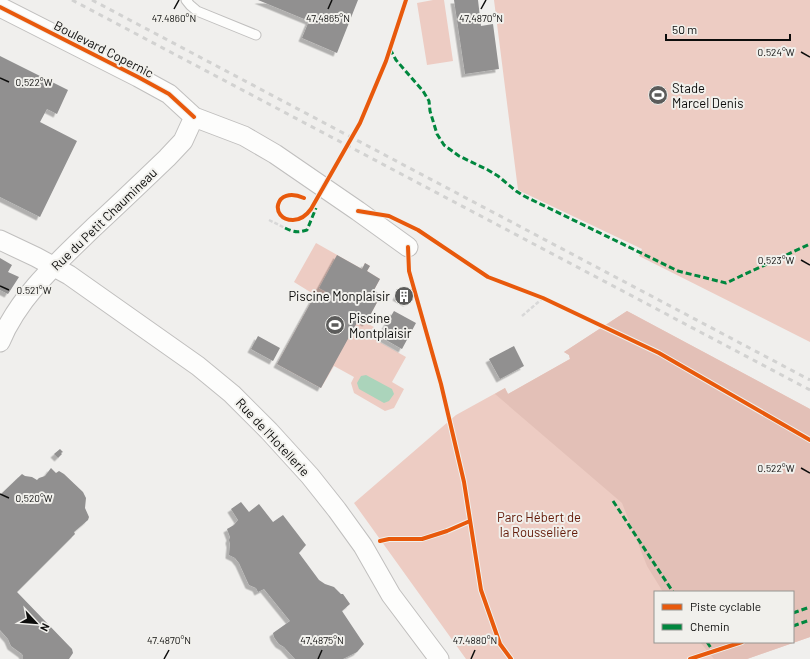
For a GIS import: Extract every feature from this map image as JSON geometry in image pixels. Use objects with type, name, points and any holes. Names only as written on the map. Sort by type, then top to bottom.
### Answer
[{"type":"street","name":"Boulevard Copernic","points":[[0,7],[169,94],[194,117],[244,136],[275,154],[358,211],[408,248]]},
{"type":"street","name":"Rue du Petit Chaumineau","points":[[0,342],[6,328],[25,300],[54,266],[179,147],[194,117]]},
{"type":"street","name":"Rue de l'Hotellerie","points":[[0,240],[54,266],[68,275],[198,366],[232,394],[270,431],[310,476],[337,510],[363,546],[391,595],[439,659]]},
{"type":"lane","points":[[186,0],[197,11],[256,35]]},
{"type":"path","points":[[311,209],[360,123],[386,61],[406,0]]},
{"type":"path","points":[[269,220],[286,228]]},
{"type":"path","points":[[522,316],[543,298]]},
{"type":"green space","points":[[433,0],[444,0],[453,61],[427,65],[417,3]]},
{"type":"green space","name":"Stade Marcel Denis","points":[[494,0],[810,0],[810,342],[639,256],[642,249],[518,190]]},
{"type":"green space","name":"Piscine Montplaisir","points":[[316,243],[362,269],[365,263],[370,266],[367,271],[380,279],[374,290],[381,295],[366,323],[374,327],[369,336],[406,357],[392,382],[404,389],[394,408],[385,411],[354,393],[351,383],[354,377],[334,366],[321,388],[277,364],[315,295],[294,282]]},
{"type":"green space","name":"Parc Hébert de la Rousselière","points":[[627,311],[810,409],[810,637],[794,643],[794,591],[654,591],[654,643],[793,643],[747,659],[466,659],[354,503],[456,415],[505,388],[508,394],[570,359],[569,355],[564,352]]},
{"type":"shaded area","points":[[627,311],[810,409],[810,637],[794,643],[794,591],[662,591],[647,566],[622,503],[495,394],[505,388],[508,394],[570,359],[569,355],[564,352]]},
{"type":"shaded area","points":[[366,375],[392,389],[394,394],[389,401],[384,403],[359,389],[357,383],[361,376]]},
{"type":"shaded area","points":[[701,643],[793,643],[747,659],[714,659]]},
{"type":"building","points":[[258,0],[358,0],[337,53],[302,38],[309,21]]},
{"type":"building","points":[[454,0],[478,0],[481,26],[493,24],[499,69],[465,74]]},
{"type":"building","points":[[0,56],[68,90],[57,114],[47,109],[40,122],[77,141],[40,217],[0,197]]},
{"type":"building","points":[[337,255],[362,269],[365,263],[370,266],[367,271],[380,279],[374,290],[381,295],[366,323],[359,319],[321,388],[277,364],[315,295],[326,301],[330,294],[319,288]]},
{"type":"building","points":[[0,258],[12,265],[8,272],[19,277],[8,294],[0,290]]},
{"type":"building","name":"Piscine Monplaisir","points":[[400,289],[412,296],[407,303],[396,297]]},
{"type":"building","points":[[394,311],[416,323],[402,349],[379,336]]},
{"type":"building","points":[[258,336],[280,348],[273,361],[251,349]]},
{"type":"building","points":[[514,346],[524,366],[500,379],[489,359]]},
{"type":"building","points":[[60,449],[63,452],[58,458],[54,454]]},
{"type":"building","points":[[51,468],[56,473],[59,471],[64,474],[83,492],[86,498],[85,508],[89,517],[88,520],[74,532],[75,534],[17,592],[72,649],[73,653],[69,659],[23,659],[22,654],[11,646],[8,639],[0,630],[0,495],[22,474],[37,480],[45,476]]},
{"type":"building","points":[[241,502],[249,512],[259,504],[273,522],[283,515],[306,545],[299,553],[319,580],[334,587],[341,594],[343,594],[350,604],[342,611],[364,644],[357,652],[343,659],[295,659],[284,647],[279,644],[273,633],[290,621],[264,589],[258,592],[256,588],[249,585],[239,563],[235,558],[229,555],[230,537],[227,529],[234,525],[238,520],[231,509]]},
{"type":"railway","points":[[72,0],[810,390]]},
{"type":"railway","points":[[92,0],[810,380]]},
{"type":"marked path","points":[[390,49],[396,60],[423,91],[429,101],[430,111],[437,134],[444,145],[459,156],[498,176],[524,196],[678,271],[726,283],[810,244]]},
{"type":"marked path","points":[[285,228],[296,232],[307,230],[316,208]]},
{"type":"marked path","points":[[613,501],[672,591]]},
{"type":"marked path","points":[[794,613],[810,607]]},
{"type":"marked path","points":[[794,626],[810,620]]},
{"type":"marked path","points":[[708,643],[713,651]]},
{"type":"cycle path","points":[[304,198],[294,195],[286,196],[281,199],[278,204],[280,215],[285,219],[296,220],[303,217],[311,209],[360,123],[386,61],[406,0]]},
{"type":"cycle path","points":[[0,7],[169,94],[194,117]]},
{"type":"cycle path","points":[[358,211],[389,216],[418,230],[488,277],[543,298],[659,353],[810,440]]},
{"type":"cycle path","points":[[408,247],[409,271],[441,384],[464,482],[481,590],[500,644],[511,659]]},
{"type":"cycle path","points":[[380,541],[389,539],[422,539],[447,531],[470,521]]},
{"type":"cycle path","points":[[690,659],[739,643]]},
{"type":"place","name":"Stade Marcel Denis","points":[[658,95]]},
{"type":"place","name":"Piscine Monplaisir","points":[[404,296]]},
{"type":"place","name":"Piscine Montplaisir","points":[[335,325]]}]
